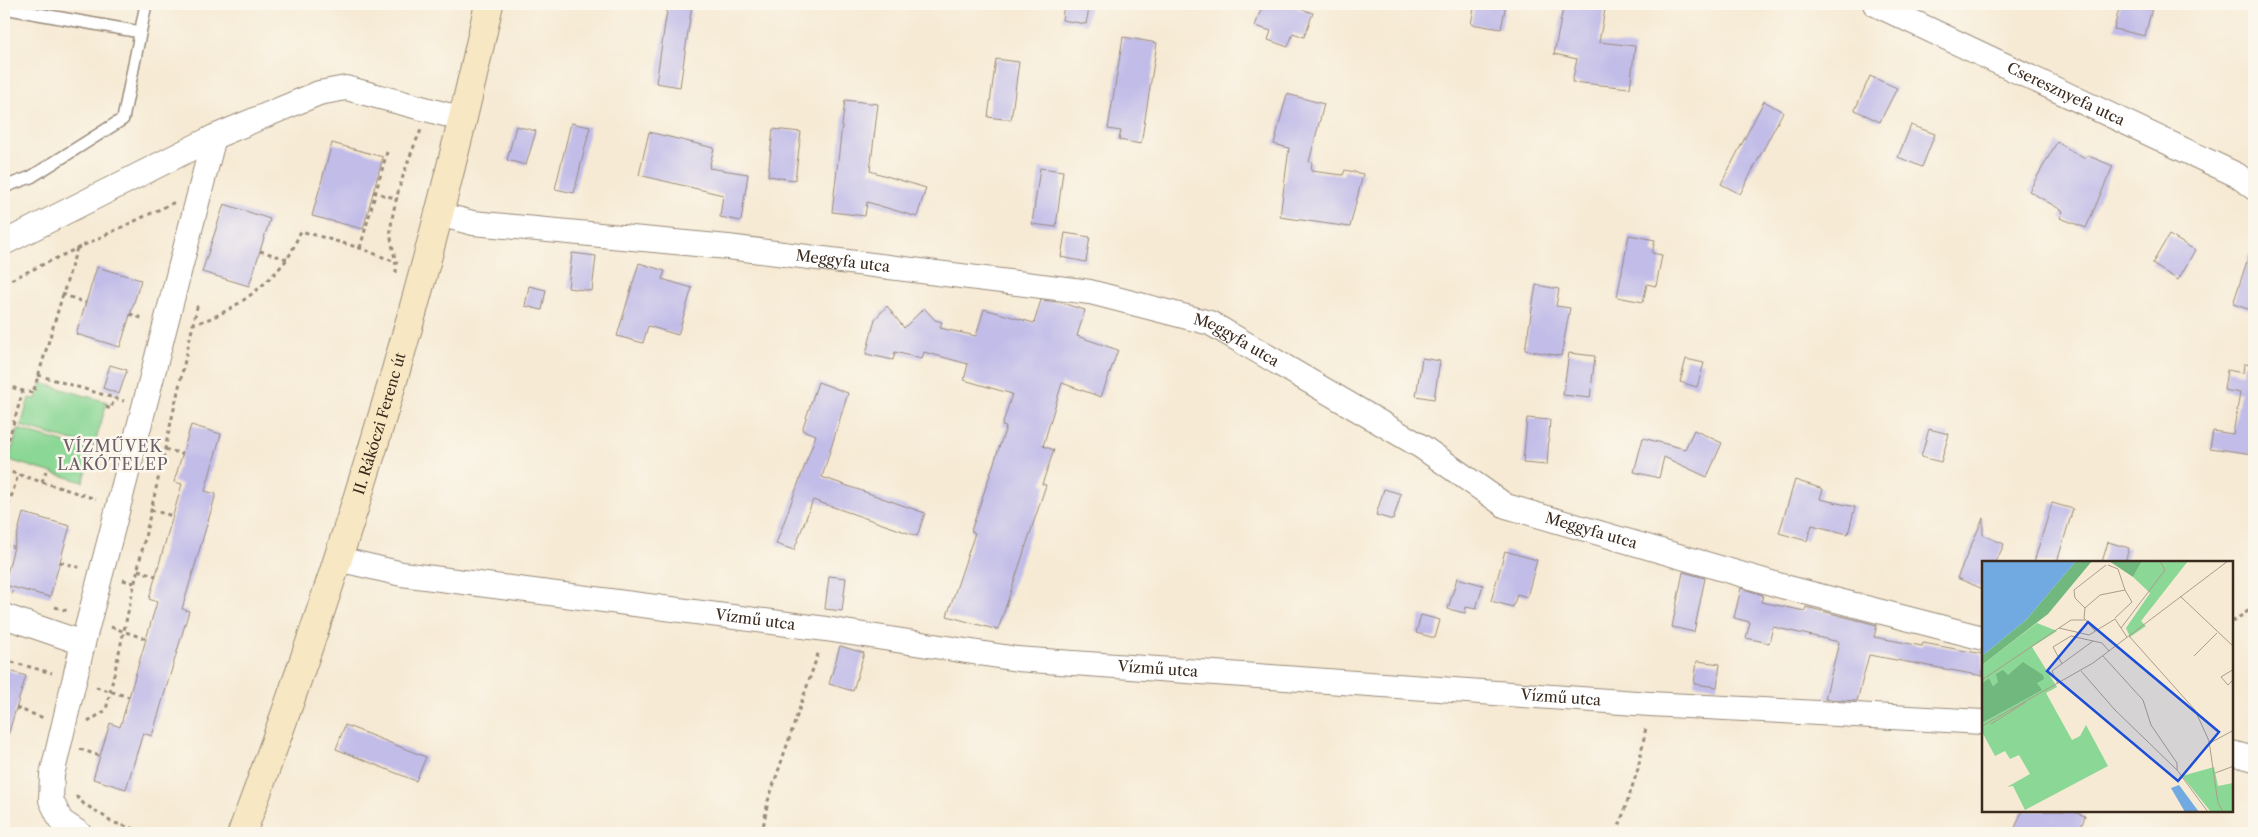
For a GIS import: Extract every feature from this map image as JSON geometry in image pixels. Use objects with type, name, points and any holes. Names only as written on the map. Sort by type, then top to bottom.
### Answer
[{"type":"main road","name":"II. Rákóczi Ferenc út","points":[[242,833],[288,709],[338,559],[438,214],[463,119],[489,4]]},
{"type":"street","name":"Cseresznyefa utca","points":[[1875,4],[2228,171],[2254,188]]},
{"type":"street","points":[[4,243],[214,137],[319,93],[346,88],[463,119]]},
{"type":"street","points":[[79,833],[61,821],[51,800],[52,774],[83,643],[214,137]]},
{"type":"street","name":"Meggyfa utca","points":[[438,214],[473,224],[728,247],[1090,292],[1210,323],[1422,447],[1506,506],[1785,587],[1982,638]]},
{"type":"street","name":"Vízmű utca","points":[[338,559],[402,574],[826,629],[1017,659],[1650,704],[1982,722]]},
{"type":"street","points":[[4,616],[83,643]]},
{"type":"street","points":[[2233,753],[2254,759]]},
{"type":"lane","points":[[4,187],[31,177],[123,119],[146,4]]},
{"type":"lane","points":[[4,8],[140,32]]},
{"type":"path","points":[[395,279],[397,263],[390,227],[410,155],[431,111]]},
{"type":"path","points":[[360,248],[387,152]]},
{"type":"path","points":[[4,283],[200,190]]},
{"type":"path","points":[[375,192],[398,199]]},
{"type":"path","points":[[193,324],[210,320],[238,304],[287,260],[301,231],[360,248],[397,263]]},
{"type":"path","points":[[5,385],[33,393],[77,248]]},
{"type":"path","points":[[260,251],[287,260]]},
{"type":"path","points":[[62,294],[86,303]]},
{"type":"path","points":[[88,721],[106,710],[197,307]]},
{"type":"path","points":[[38,375],[172,415]]},
{"type":"path","points":[[4,455],[23,391]]},
{"type":"path","points":[[106,407],[111,409],[114,398]]},
{"type":"path","points":[[165,449],[183,454]]},
{"type":"path","points":[[4,470],[118,506]]},
{"type":"path","points":[[42,482],[46,471]]},
{"type":"path","points":[[4,520],[18,475]]},
{"type":"path","points":[[151,510],[173,516]]},
{"type":"path","points":[[4,544],[13,547]]},
{"type":"path","points":[[138,570],[156,576]]},
{"type":"path","points":[[2233,621],[2254,608]]},
{"type":"path","points":[[762,833],[768,801],[826,629]]},
{"type":"path","points":[[124,632],[146,639]]},
{"type":"path","points":[[110,692],[129,697]]},
{"type":"path","points":[[1618,833],[1638,769],[1650,704]]},
{"type":"path","points":[[79,749],[100,756]]},
{"type":"path","points":[[75,794],[84,804],[111,822],[150,833]]},
{"type":"green space","points":[[41,383],[107,402],[94,447],[21,426],[29,398],[36,399]]},
{"type":"green space","points":[[18,429],[93,451],[83,482],[9,460]]},
{"type":"building","points":[[668,4],[692,4],[680,87],[656,83]]},
{"type":"building","points":[[1064,4],[1090,4],[1086,24],[1062,20]]},
{"type":"building","points":[[1263,4],[1286,4],[1313,13],[1304,37],[1293,33],[1288,47],[1268,40],[1271,31],[1255,26]]},
{"type":"building","points":[[1475,4],[1506,4],[1501,29],[1471,24]]},
{"type":"building","points":[[1564,4],[1606,4],[1599,42],[1635,46],[1630,88],[1572,82],[1577,59],[1554,54]]},
{"type":"building","points":[[2120,4],[2153,4],[2145,36],[2114,29]]},
{"type":"building","points":[[1123,37],[1157,43],[1141,144],[1119,140],[1121,131],[1108,129]]},
{"type":"building","points":[[996,59],[1019,62],[1011,120],[988,117]]},
{"type":"building","points":[[1870,76],[1897,88],[1880,122],[1855,110]]},
{"type":"building","points":[[1287,94],[1324,104],[1309,162],[1312,163],[1311,171],[1343,175],[1345,170],[1363,174],[1350,227],[1280,217],[1289,148],[1274,144]]},
{"type":"building","points":[[845,100],[878,104],[870,171],[926,188],[917,217],[867,202],[865,216],[832,212]]},
{"type":"building","points":[[1764,101],[1783,112],[1740,194],[1721,184]]},
{"type":"building","points":[[571,123],[590,127],[574,193],[555,189]]},
{"type":"building","points":[[1911,125],[1935,134],[1922,167],[1898,157]]},
{"type":"building","points":[[516,126],[536,131],[526,165],[507,160]]},
{"type":"building","points":[[773,129],[801,132],[795,180],[768,176]]},
{"type":"building","points":[[649,132],[714,148],[709,168],[748,174],[741,221],[720,217],[723,195],[639,175]]},
{"type":"building","points":[[2057,142],[2085,159],[2086,155],[2113,166],[2086,228],[2060,218],[2063,211],[2029,191]]},
{"type":"building","points":[[332,143],[383,157],[363,229],[312,216]]},
{"type":"building","points":[[1040,168],[1063,171],[1056,227],[1032,224]]},
{"type":"building","points":[[224,204],[270,219],[249,286],[202,272]]},
{"type":"building","points":[[1065,233],[1090,237],[1086,262],[1061,257]]},
{"type":"building","points":[[1629,235],[1655,240],[1652,253],[1662,255],[1656,286],[1647,284],[1643,302],[1617,297]]},
{"type":"building","points":[[2169,235],[2195,250],[2178,280],[2152,264]]},
{"type":"building","points":[[2251,249],[2254,249],[2254,311],[2233,304]]},
{"type":"building","points":[[572,253],[596,256],[592,291],[568,288]]},
{"type":"building","points":[[639,263],[665,271],[662,279],[692,288],[678,335],[648,326],[643,343],[617,336]]},
{"type":"building","points":[[97,267],[141,280],[120,347],[76,334]]},
{"type":"building","points":[[1536,285],[1559,289],[1556,306],[1570,308],[1561,356],[1525,350]]},
{"type":"building","points":[[529,286],[546,290],[542,310],[525,306]]},
{"type":"building","points":[[1041,300],[1058,302],[1085,310],[1077,336],[1118,350],[1101,397],[1062,383],[1043,446],[1054,450],[1042,484],[1046,485],[998,630],[947,616],[975,533],[971,531],[1006,427],[1002,426],[1012,394],[964,380],[968,364],[924,352],[922,359],[895,352],[893,360],[866,354],[875,319],[887,306],[904,328],[924,308],[935,320],[942,322],[940,328],[976,336],[984,309],[1034,323]]},
{"type":"building","points":[[1569,353],[1595,356],[1590,398],[1563,395]]},
{"type":"building","points":[[1422,358],[1440,361],[1434,399],[1416,396]]},
{"type":"building","points":[[1686,359],[1704,363],[1697,387],[1680,382]]},
{"type":"building","points":[[2244,364],[2254,365],[2254,454],[2210,448],[2213,431],[2233,434],[2240,393],[2224,390],[2227,370],[2243,373]]},
{"type":"building","points":[[110,365],[127,370],[119,394],[103,388]]},
{"type":"building","points":[[818,382],[848,393],[822,477],[925,513],[917,536],[813,500],[794,550],[776,544],[816,435],[802,430]]},
{"type":"building","points":[[1527,418],[1550,420],[1547,465],[1523,463]]},
{"type":"building","points":[[191,425],[221,434],[205,491],[216,494],[182,609],[189,611],[152,736],[143,733],[126,789],[93,779],[110,723],[120,727],[157,602],[149,599],[182,484],[174,482]]},
{"type":"building","points":[[1929,429],[1949,434],[1941,462],[1921,457]]},
{"type":"building","points":[[1694,430],[1722,443],[1707,477],[1664,457],[1659,478],[1634,472],[1643,438],[1685,449]]},
{"type":"building","points":[[1795,480],[1823,489],[1820,499],[1855,507],[1848,534],[1812,525],[1807,541],[1779,533]]},
{"type":"building","points":[[1384,489],[1401,494],[1393,520],[1376,515]]},
{"type":"building","points":[[2052,503],[2073,509],[2057,561],[2034,561]]},
{"type":"building","points":[[23,513],[70,526],[50,597],[4,585]]},
{"type":"building","points":[[1983,518],[1983,535],[2004,544],[1996,561],[1982,561],[1982,589],[1957,578]]},
{"type":"building","points":[[2108,542],[2129,548],[2125,561],[2102,561]]},
{"type":"building","points":[[1505,551],[1537,560],[1527,597],[1517,594],[1513,607],[1491,601]]},
{"type":"building","points":[[1683,572],[1705,578],[1694,632],[1672,627]]},
{"type":"building","points":[[829,576],[846,578],[842,611],[825,609]]},
{"type":"building","points":[[1457,578],[1483,585],[1476,609],[1466,607],[1465,613],[1448,609]]},
{"type":"building","points":[[1741,588],[1763,595],[1761,602],[1805,611],[1806,607],[1877,625],[1874,637],[1922,646],[1923,643],[1982,654],[1982,676],[1869,655],[1857,701],[1825,699],[1839,642],[1773,627],[1769,643],[1746,638],[1750,622],[1734,618]]},
{"type":"building","points":[[1421,615],[1440,620],[1435,638],[1416,633]]},
{"type":"building","points":[[840,646],[864,653],[853,691],[829,684]]},
{"type":"building","points":[[1697,661],[1720,664],[1717,687],[1694,684]]},
{"type":"building","points":[[4,669],[26,676],[8,735],[4,734]]},
{"type":"building","points":[[345,725],[426,757],[416,781],[336,749]]},
{"type":"building","points":[[2022,812],[2075,812],[2085,816],[2079,833],[2013,833]]},
{"type":"district","name":"VÍZMŰVEK LAKÓTELEP","points":[[113,455]]}]
